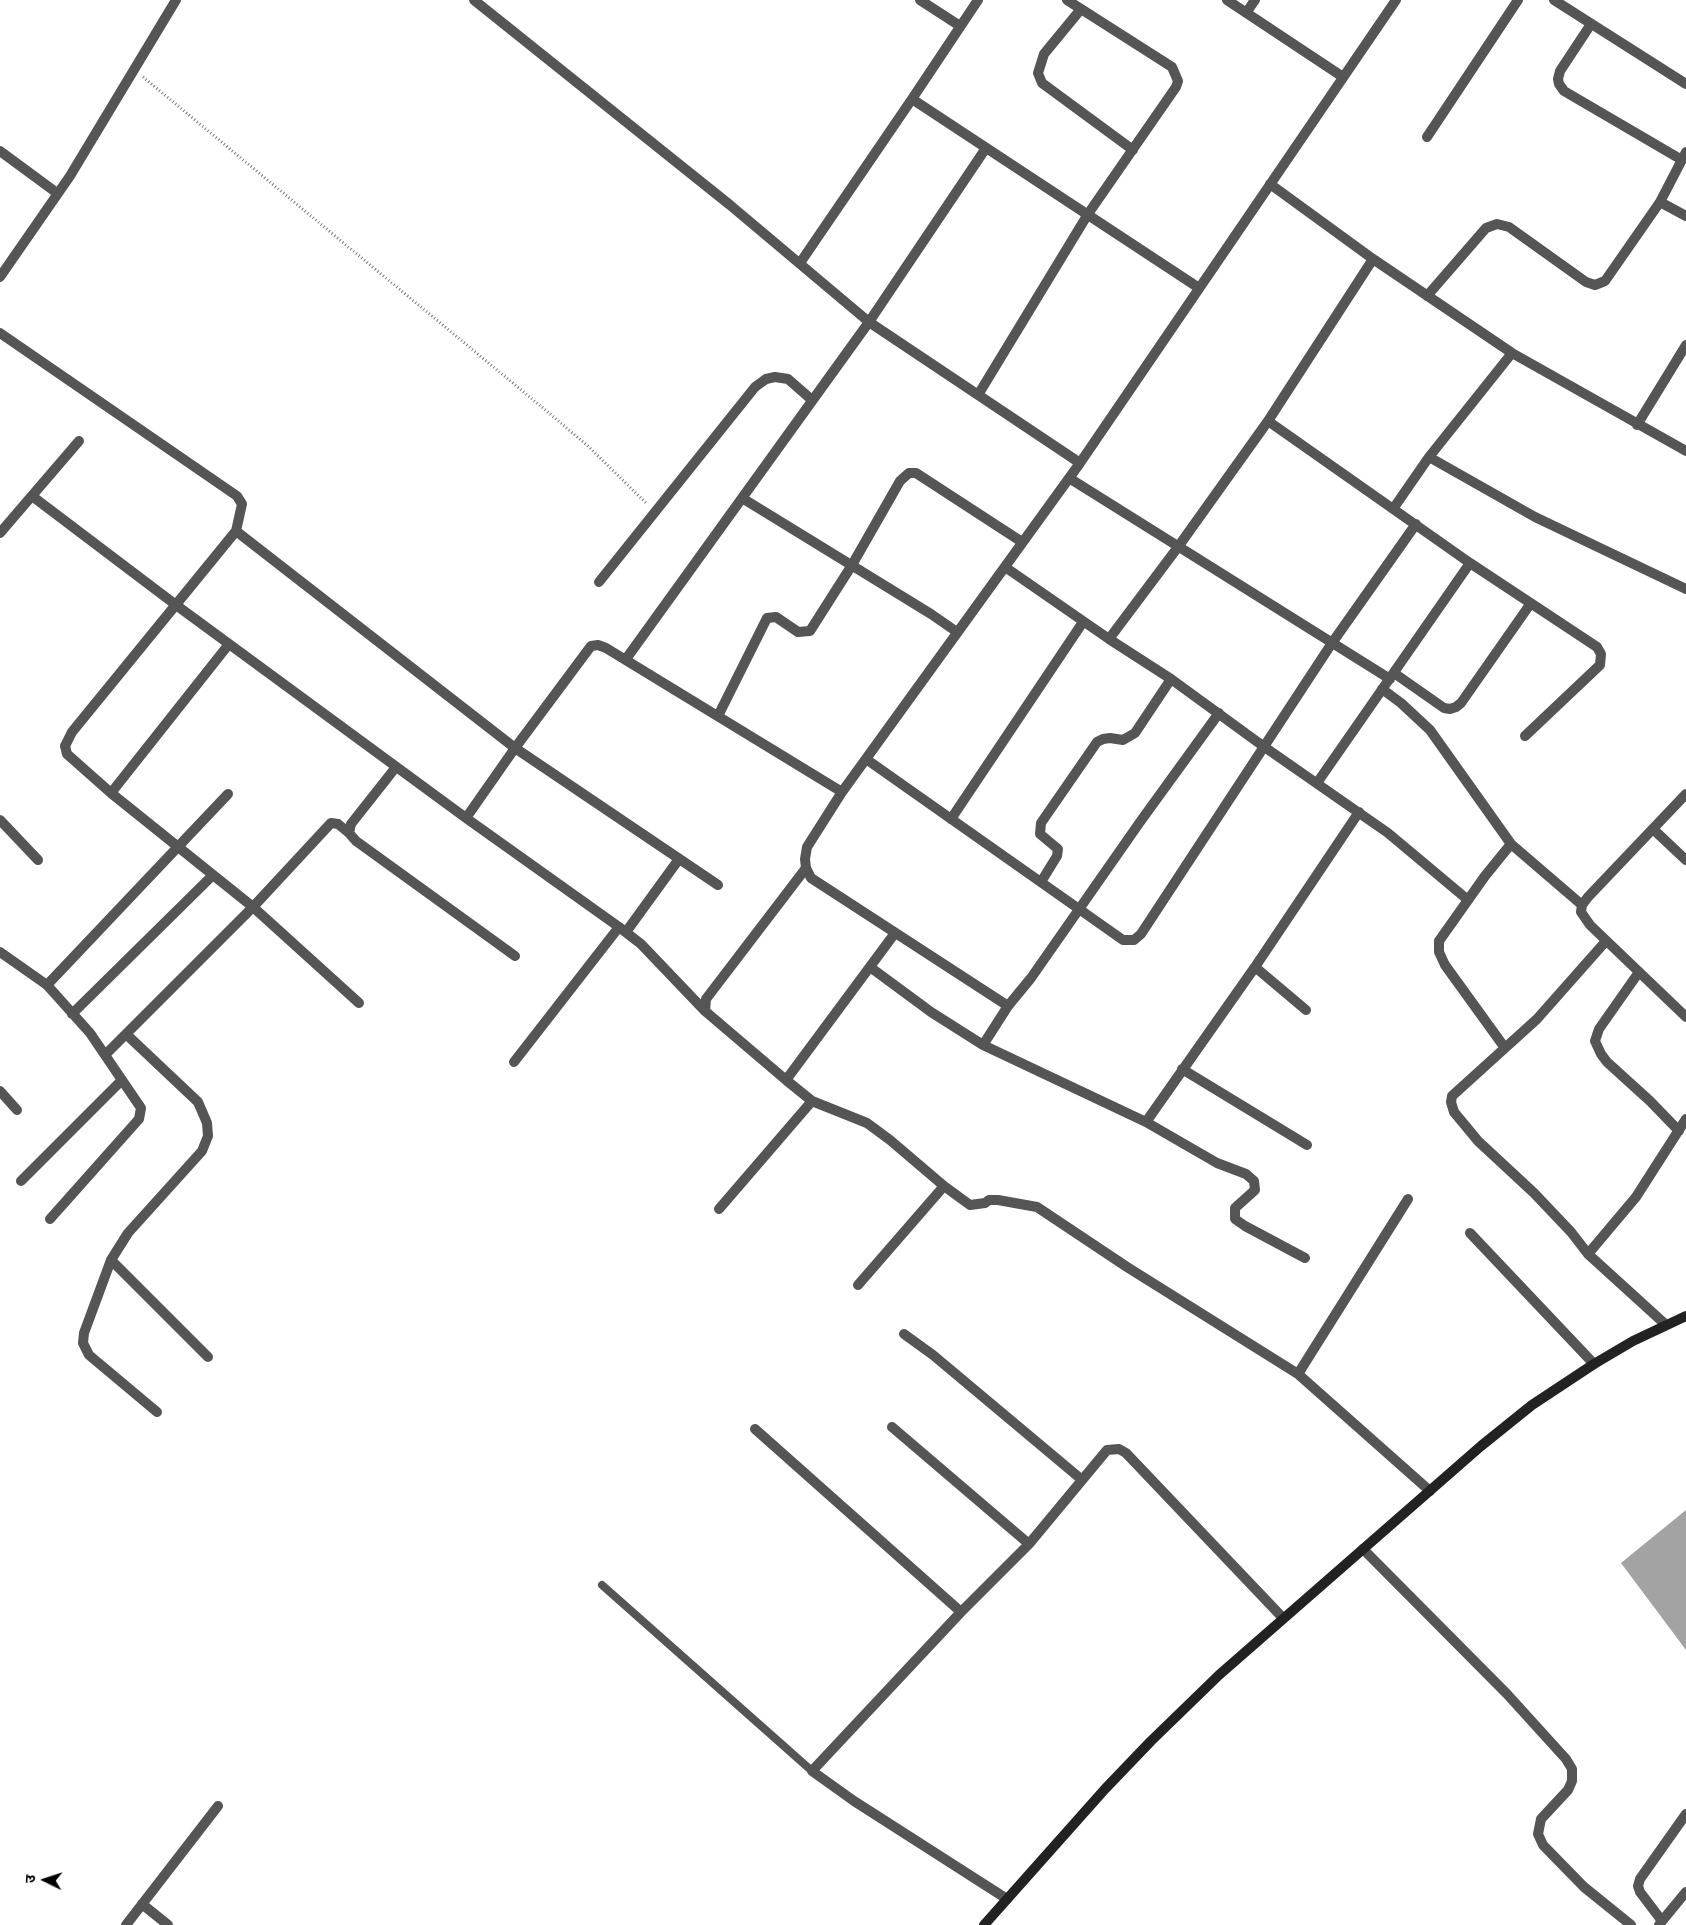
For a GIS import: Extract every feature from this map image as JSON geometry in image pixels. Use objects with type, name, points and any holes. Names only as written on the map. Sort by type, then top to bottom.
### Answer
[{"type":"main road","points":[[984,1925],[1151,1741],[1219,1674],[1481,1446],[1532,1405],[1594,1364],[1665,1324],[1686,1316]]},
{"type":"street","points":[[0,277],[57,193],[176,0]]},
{"type":"street","points":[[474,0],[730,205],[868,322],[1080,463]]},
{"type":"street","points":[[920,0],[960,26]]},
{"type":"street","points":[[800,263],[978,0]]},
{"type":"street","points":[[978,395],[1088,214],[1176,87],[1178,81],[1172,66],[1067,0]]},
{"type":"street","points":[[1226,0],[1343,77]]},
{"type":"street","points":[[1246,13],[1255,0]]},
{"type":"street","points":[[1008,1006],[811,878],[804,859],[807,847],[842,792],[1080,463],[1396,0]]},
{"type":"street","points":[[1426,138],[1518,0]]},
{"type":"street","points":[[1554,0],[1686,84]]},
{"type":"street","points":[[1081,9],[1044,54],[1038,73],[1042,84],[1133,150]]},
{"type":"street","points":[[1427,296],[1486,228],[1497,224],[1509,227],[1586,282],[1596,286],[1605,282],[1660,202],[1684,156],[1564,91],[1559,84],[1560,71],[1591,24]]},
{"type":"street","points":[[912,99],[1199,288]]},
{"type":"street","points":[[626,660],[868,322],[986,148]]},
{"type":"street","points":[[0,151],[57,193]]},
{"type":"street","points":[[1270,184],[1373,259],[1512,353],[1637,425],[1686,450]]},
{"type":"street","points":[[1660,202],[1686,216]]},
{"type":"street","points":[[1109,639],[1268,421],[1373,259]]},
{"type":"street","points":[[0,333],[236,496],[242,504],[236,530],[72,732],[65,746],[67,754],[253,907],[359,1003]]},
{"type":"street","points":[[1637,425],[1686,345]]},
{"type":"street","points":[[1393,509],[1429,457],[1512,353]]},
{"type":"street","points":[[599,582],[755,387],[766,379],[775,377],[788,379],[812,400]]},
{"type":"street","points":[[1268,421],[1470,563],[1597,647],[1601,654],[1600,665],[1524,736]]},
{"type":"street","points":[[0,533],[79,441]]},
{"type":"street","points":[[1429,457],[1535,517],[1686,589]]},
{"type":"street","points":[[718,716],[767,618],[776,617],[798,632],[810,631],[852,565],[900,482],[909,473],[916,473],[1022,542]]},
{"type":"street","points":[[1069,478],[1332,643],[1392,676],[1444,708],[1450,709],[1462,703],[1531,603]]},
{"type":"street","points":[[32,496],[396,767],[642,944],[705,1011],[812,1100],[868,1123],[970,1205],[998,1200],[1037,1207],[1127,1267],[1298,1374],[1430,1491]]},
{"type":"street","points":[[742,498],[958,632]]},
{"type":"street","points":[[866,759],[1124,940],[1134,940],[1141,934],[1332,643],[1416,524]]},
{"type":"street","points":[[236,530],[514,748],[718,884]]},
{"type":"street","points":[[1317,783],[1470,563]]},
{"type":"street","points":[[1004,567],[1083,622],[1171,679],[1263,746],[1359,812],[1388,833],[1468,900]]},
{"type":"street","points":[[951,819],[1083,622]]},
{"type":"street","points":[[111,792],[229,644]]},
{"type":"street","points":[[466,818],[514,748],[591,646],[598,645],[626,660],[842,792]]},
{"type":"street","points":[[1041,882],[1057,856],[1058,850],[1040,834],[1041,823],[1097,742],[1110,738],[1123,740],[1135,733],[1171,679]]},
{"type":"street","points":[[1382,689],[1401,703],[1430,730],[1511,844],[1582,905]]},
{"type":"street","points":[[983,1045],[1008,1006],[1031,978],[1218,713]]},
{"type":"street","points":[[349,833],[351,824],[396,767]]},
{"type":"street","points":[[47,985],[180,847],[228,794]]},
{"type":"street","points":[[1686,794],[1582,905],[1582,912],[1590,925],[1686,1017]]},
{"type":"street","points":[[1146,1122],[1255,967],[1359,812]]},
{"type":"street","points":[[0,820],[38,860]]},
{"type":"street","points":[[105,1055],[253,907],[331,823],[338,824],[356,841],[516,956]]},
{"type":"street","points":[[1653,829],[1686,860]]},
{"type":"street","points":[[1505,1048],[1445,965],[1438,952],[1439,942],[1511,844]]},
{"type":"street","points":[[514,1062],[623,930],[679,858]]},
{"type":"street","points":[[705,1011],[706,999],[806,868]]},
{"type":"street","points":[[72,1014],[213,875]]},
{"type":"street","points":[[786,1080],[895,933]]},
{"type":"street","points":[[1606,941],[1537,1019],[1452,1096],[1451,1102],[1454,1112],[1478,1141],[1534,1193],[1571,1232],[1588,1254],[1665,1324]]},
{"type":"street","points":[[0,952],[47,985],[90,1034],[142,1108],[140,1119],[50,1219]]},
{"type":"street","points":[[870,967],[931,1012],[983,1045],[1146,1122],[1217,1163],[1246,1174],[1254,1180],[1254,1190],[1235,1208],[1235,1219],[1305,1258]]},
{"type":"street","points":[[1255,967],[1306,1010]]},
{"type":"street","points":[[1639,972],[1599,1029],[1595,1041],[1601,1054],[1608,1062],[1650,1100],[1679,1131]]},
{"type":"street","points":[[126,1034],[198,1102],[207,1122],[208,1136],[202,1151],[128,1232],[111,1260],[84,1332],[83,1343],[89,1355],[157,1412]]},
{"type":"street","points":[[1182,1070],[1307,1145]]},
{"type":"street","points":[[20,1181],[122,1080]]},
{"type":"street","points":[[0,1092],[17,1110]]},
{"type":"street","points":[[719,1209],[812,1100]]},
{"type":"street","points":[[1588,1254],[1636,1197],[1686,1119]]},
{"type":"street","points":[[858,1286],[944,1186]]},
{"type":"street","points":[[1298,1374],[1408,1199]]},
{"type":"street","points":[[1470,1233],[1594,1364]]},
{"type":"street","points":[[111,1260],[208,1357]]},
{"type":"street","points":[[904,1334],[933,1355],[1081,1479]]},
{"type":"street","points":[[892,1427],[1029,1544]]},
{"type":"street","points":[[755,1428],[961,1612]]},
{"type":"street","points":[[1008,1899],[862,1806],[812,1771],[961,1612],[1029,1544],[1107,1450],[1119,1449],[1126,1454],[1283,1618]]},
{"type":"street","points":[[1363,1549],[1507,1694],[1566,1759],[1572,1769],[1572,1781],[1568,1790],[1541,1819],[1538,1834],[1543,1845],[1584,1887],[1631,1925]]},
{"type":"street","points":[[126,1925],[218,1806]]},
{"type":"street","points":[[1686,1814],[1640,1879],[1638,1886],[1661,1923],[1686,1892]]},
{"type":"street","points":[[142,1904],[168,1925]]},
{"type":"lane","points":[[602,1586],[812,1771]]},
{"type":"path","points":[[134,70],[544,408],[589,447],[655,512]]},
{"type":"shaded area","points":[[1686,1510],[1686,1650],[1621,1563]]}]
